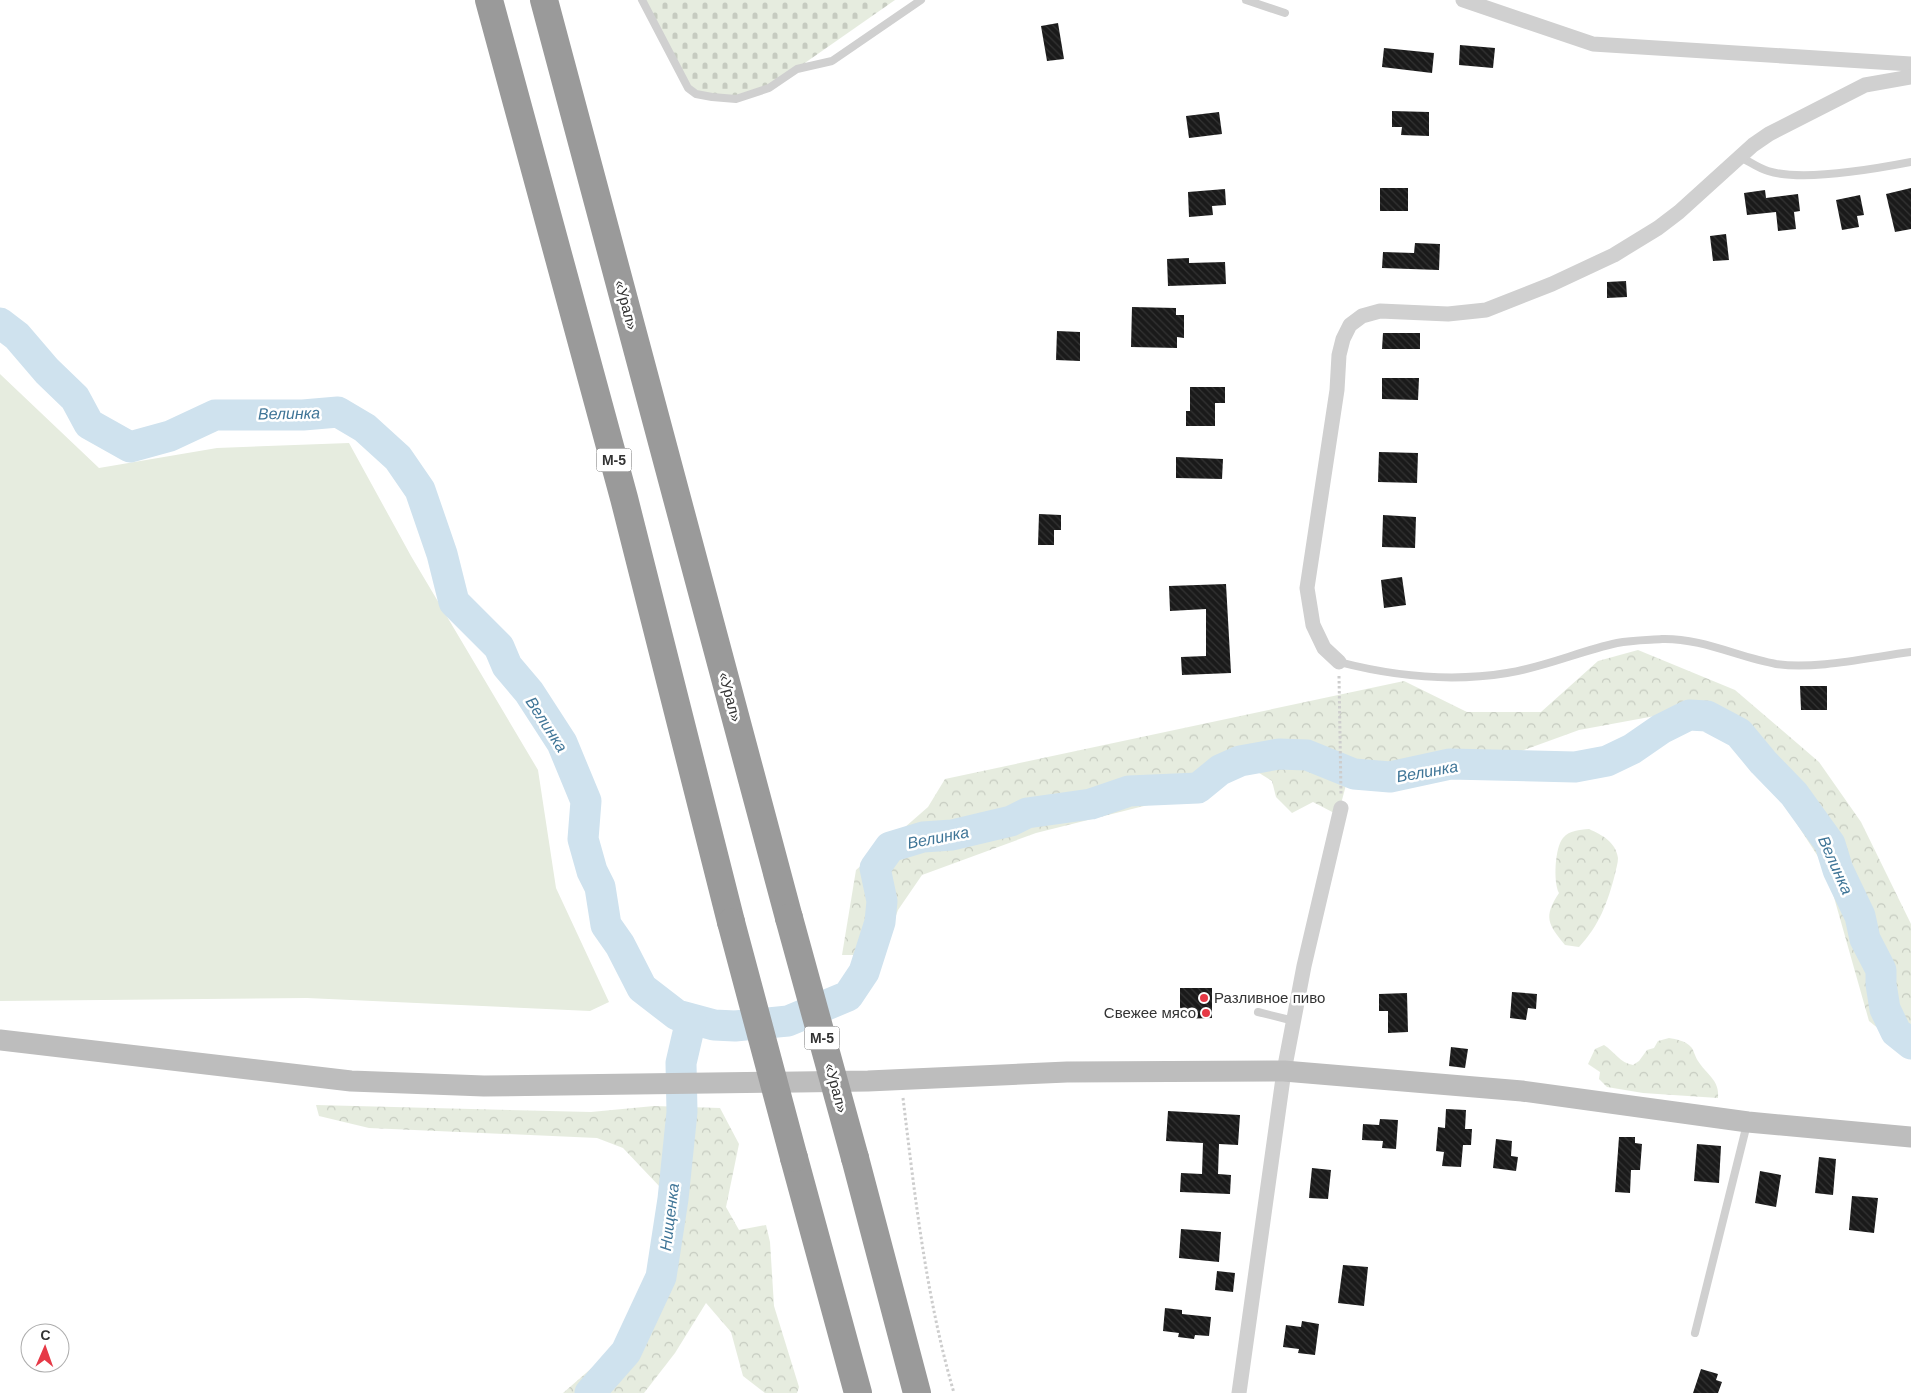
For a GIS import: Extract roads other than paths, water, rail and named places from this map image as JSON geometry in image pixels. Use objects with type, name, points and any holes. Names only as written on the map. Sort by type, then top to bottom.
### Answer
[{"type":"highway","name":"М-5","points":[[489,0],[624,498],[731,922],[858,1393]]},
{"type":"highway","name":"«Урал»","points":[[544,0],[917,1393]]},
{"type":"street","points":[[1463,0],[1593,44],[1911,64]]},
{"type":"street","points":[[1339,662],[1324,648],[1313,625],[1308,588],[1337,390],[1339,355],[1343,339],[1350,325],[1362,316],[1380,312],[1448,314],[1486,310],[1552,284],[1614,255],[1658,228],[1769,134],[1848,92],[1882,81],[1911,77]]},
{"type":"street","points":[[1239,1393],[1284,1071],[1304,966],[1341,808]]},
{"type":"street","points":[[0,1040],[351,1081],[484,1086],[900,1080],[1067,1072],[1284,1071],[1522,1091],[1748,1122],[1911,1137]]},
{"type":"lane","points":[[642,0],[688,88],[696,94],[736,99],[769,88],[797,69],[832,62],[921,0]]},
{"type":"lane","points":[[1246,0],[1285,14]]},
{"type":"lane","points":[[1740,157],[1768,171],[1794,175],[1877,169],[1911,162]]},
{"type":"lane","points":[[1339,662],[1374,671],[1436,677],[1507,673],[1564,660],[1617,643],[1664,639],[1696,643],[1775,664],[1796,666],[1911,652]]},
{"type":"lane","points":[[1258,1012],[1294,1021]]},
{"type":"lane","points":[[1695,1333],[1748,1122]]},
{"type":"waterway","name":"Велинка","points":[[0,323],[17,336],[47,371],[75,398],[89,424],[130,447],[170,436],[215,415],[303,415],[338,412],[365,428],[398,458],[420,490],[442,554],[454,602],[499,647],[507,666],[529,692],[562,743],[586,801],[583,839],[592,871],[600,887],[606,925],[620,945],[642,988],[677,1015],[714,1025],[735,1026],[788,1021],[848,996],[864,972],[880,922],[882,901],[875,868],[890,847],[923,837],[952,835],[1011,821],[1027,813],[1091,804],[1129,791],[1198,788],[1220,770],[1240,761],[1279,754],[1307,755],[1354,774],[1390,777],[1450,764],[1575,767],[1607,761],[1632,749],[1661,729],[1689,715],[1707,716],[1739,733],[1763,762],[1794,794],[1830,844],[1838,870],[1860,916],[1865,939],[1881,970],[1885,1009],[1896,1032],[1911,1044]]},
{"type":"waterway","name":"Нищенка","points":[[590,1393],[626,1352],[661,1277],[673,1199],[682,1112],[681,1063],[691,1020]]},
{"type":"place","name":"Разливное пиво","points":[[1204,998]]},
{"type":"place","name":"Свежее мясо","points":[[1206,1013]]}]
